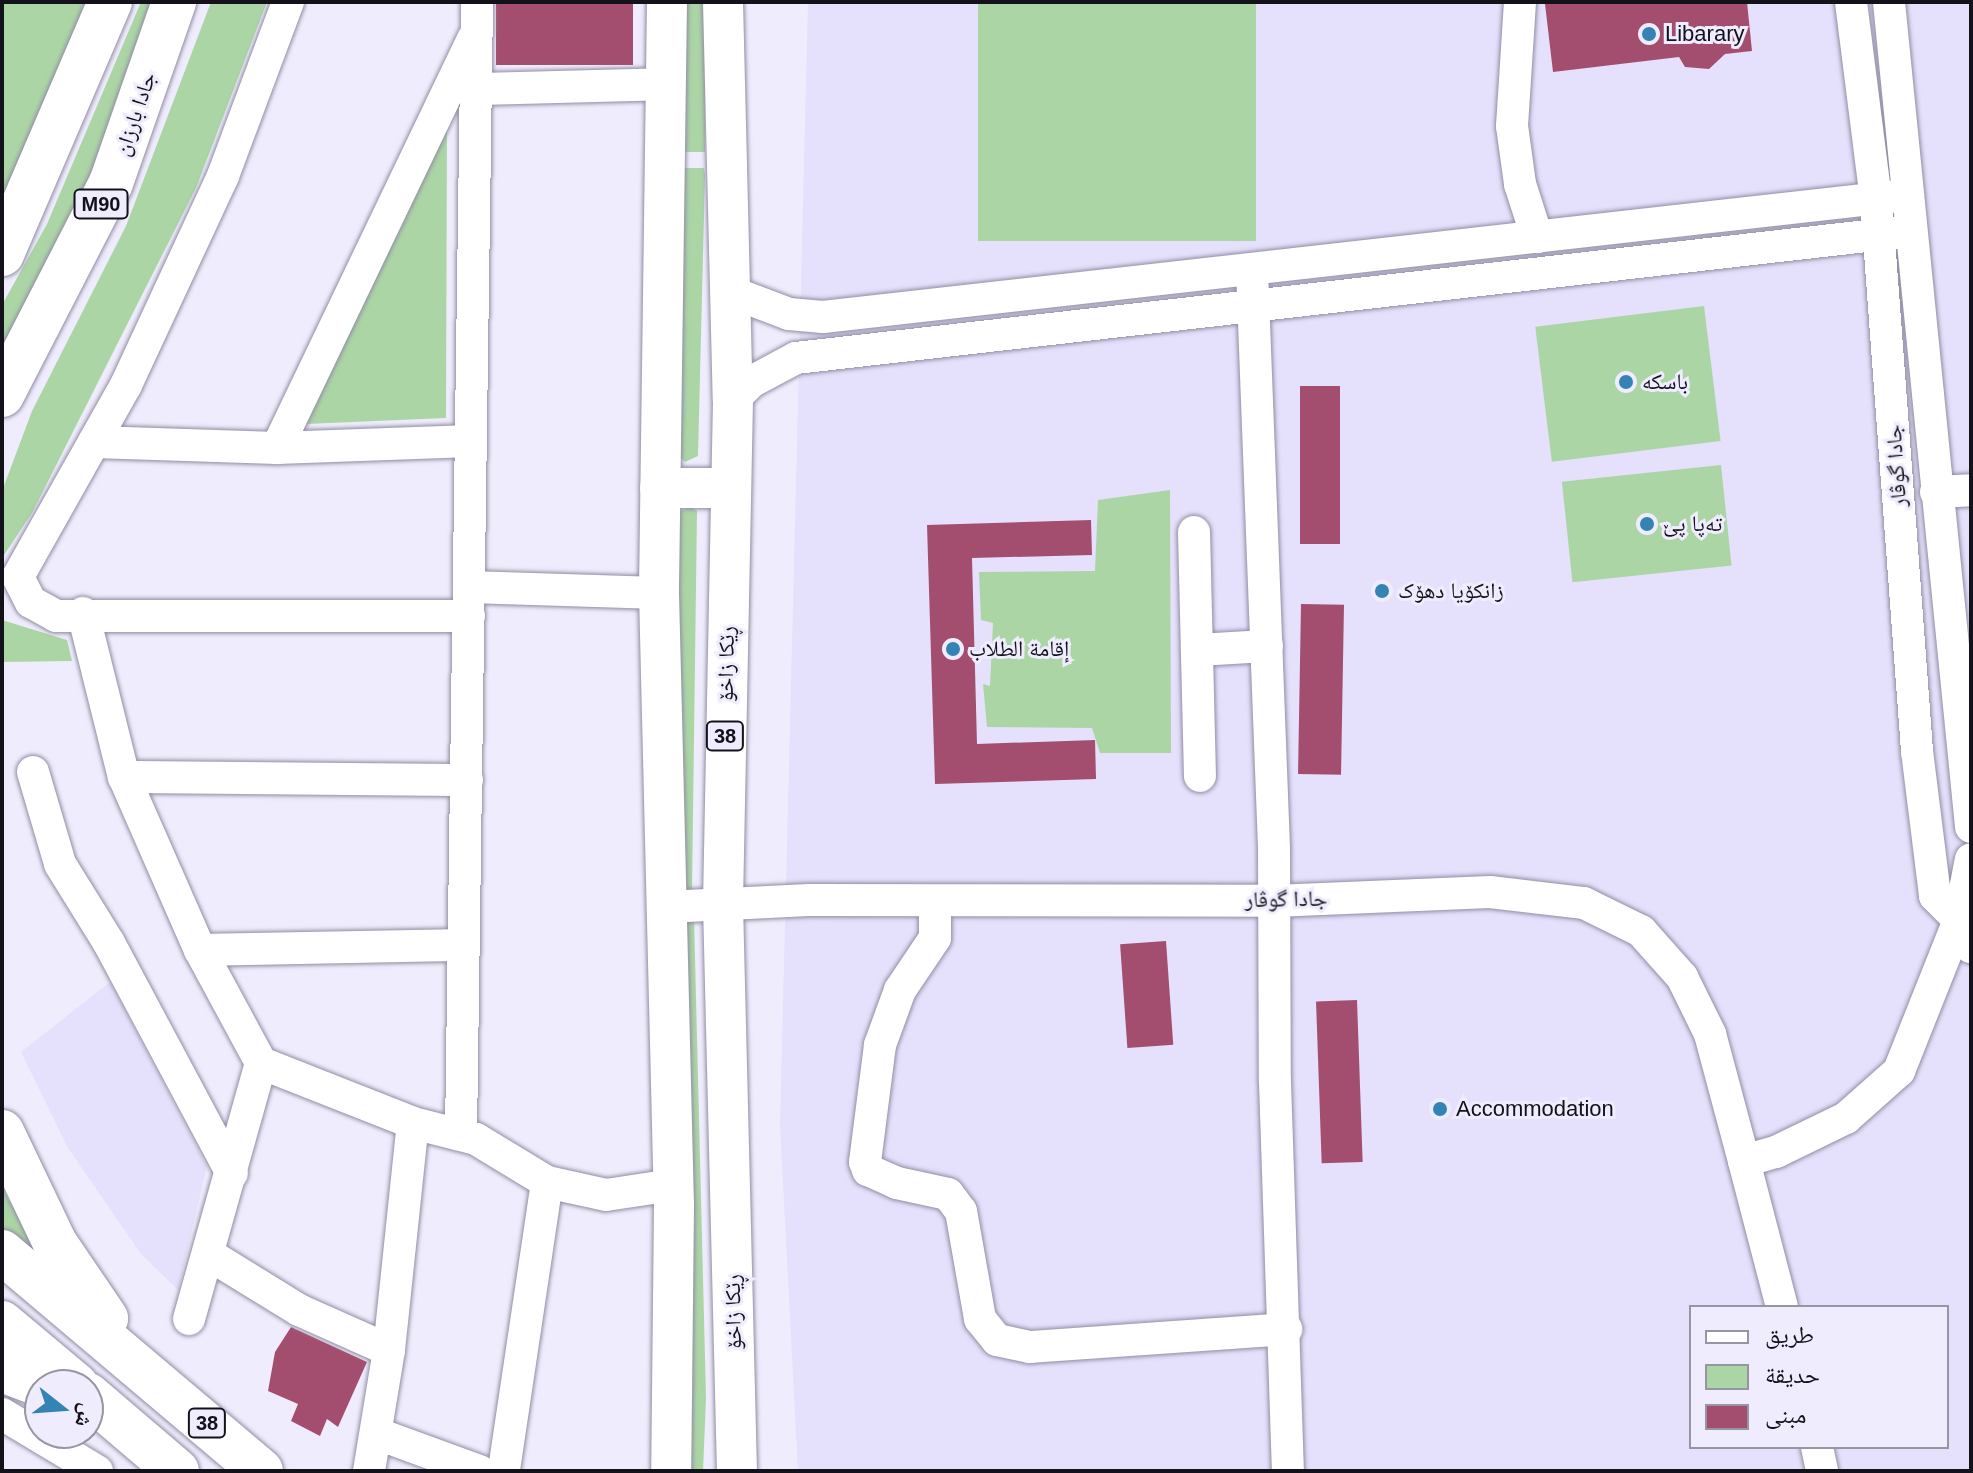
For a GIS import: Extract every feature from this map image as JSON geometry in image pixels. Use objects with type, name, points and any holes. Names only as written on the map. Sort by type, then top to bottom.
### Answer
[{"type":"highway","points":[[2,254],[110,2]]},
{"type":"highway","name":"جادا بارزان","points":[[2,413],[9,382],[111,183],[174,2]]},
{"type":"highway","points":[[2,1132],[55,1243],[101,1312],[153,1375]]},
{"type":"highway","points":[[2,1252],[153,1375]]},
{"type":"highway","points":[[2,1323],[56,1369]]},
{"type":"highway","points":[[2,1370],[24,1378]]},
{"type":"highway","name":"38","points":[[153,1375],[261,1471]]},
{"type":"highway","name":"38","points":[[104,1410],[174,1470]]},
{"type":"main road","points":[[667,2],[659,593],[673,1185],[671,1471]]},
{"type":"main road","name":"ڕێکا زاخۆ","points":[[723,2],[733,400],[723,904],[737,1471]]},
{"type":"main road","points":[[660,488],[729,488]]},
{"type":"street","points":[[288,2],[223,176],[126,385],[18,577],[41,611],[83,613],[469,602],[659,593]]},
{"type":"street","points":[[1520,2],[1512,126],[1520,184],[1537,237]]},
{"type":"street","name":"جادا گوڤار","points":[[1851,2],[1876,199],[1917,751],[1935,896],[1967,930]]},
{"type":"street","name":"جادا گوڤار","points":[[1889,2],[1971,827]]},
{"type":"street","points":[[277,448],[477,16]]},
{"type":"street","points":[[461,1134],[477,16]]},
{"type":"street","points":[[477,89],[666,84]]},
{"type":"street","points":[[731,292],[789,314],[823,317],[1908,195]]},
{"type":"street","points":[[733,400],[772,368],[829,354],[1911,231]]},
{"type":"street","points":[[1252,270],[1267,646],[1288,1471]]},
{"type":"street","points":[[823,317],[829,354]]},
{"type":"street","points":[[94,442],[277,448],[471,441]]},
{"type":"street","points":[[1936,492],[1971,490]]},
{"type":"street","points":[[1194,532],[1200,776]]},
{"type":"street","points":[[83,613],[124,777],[200,950],[261,1063],[413,1123],[461,1134],[547,1182],[606,1195],[673,1185]]},
{"type":"street","points":[[1197,650],[1267,646]]},
{"type":"street","points":[[33,772],[60,864],[109,943],[232,1173]]},
{"type":"street","points":[[124,777],[467,780]]},
{"type":"street","points":[[1744,1161],[1776,1152],[1846,1118],[1899,1071],[1967,930],[1971,859]]},
{"type":"street","name":"جادا گوڤار","points":[[666,907],[723,904],[1274,901],[1514,892],[1584,903],[1623,919],[1670,961],[1700,1009],[1781,1305]]},
{"type":"street","points":[[935,903],[935,938],[900,990],[880,1045],[865,1162],[868,1170],[897,1183],[948,1194],[961,1211],[980,1319],[997,1340],[1030,1347],[1286,1329]]},
{"type":"street","points":[[200,950],[464,945]]},
{"type":"street","points":[[189,1319],[261,1063]]},
{"type":"street","points":[[369,1471],[378,1434],[389,1350],[413,1123]]},
{"type":"street","points":[[504,1471],[547,1182]]},
{"type":"street","points":[[208,1254],[299,1310],[389,1350]]},
{"type":"street","points":[[5,1423],[97,1471]]},
{"type":"street","points":[[378,1434],[479,1471]]},
{"type":"street","points":[[1817,1449],[1822,1471]]},
{"type":"shaded area","name":"زانکۆیا دهۆک","points":[[808,2],[1971,2],[1971,1471],[798,1471],[780,1126]]},
{"type":"shaded area","points":[[110,982],[207,1166],[178,1290],[141,1254],[68,1148],[21,1052]]},
{"type":"green space","points":[[2,2],[87,2],[2,203]]},
{"type":"green space","points":[[141,2],[164,2],[64,243],[2,362],[2,305],[47,224]]},
{"type":"green space","points":[[211,2],[267,2],[196,188],[32,513],[2,558],[2,491],[32,411],[126,226]]},
{"type":"green space","points":[[684,2],[705,2],[705,152],[684,152]]},
{"type":"green space","points":[[978,2],[1256,2],[1256,241],[978,241]]},
{"type":"green space","points":[[447,117],[446,418],[306,424]]},
{"type":"green space","points":[[683,168],[704,168],[705,175],[698,456],[685,462],[676,453]]},
{"type":"green space","name":"باسکە","points":[[1704,306],[1721,441],[1552,462],[1535,327]]},
{"type":"green space","name":"تەپا پێ","points":[[1721,465],[1732,565],[1572,582],[1562,482]]},
{"type":"green space","points":[[1170,490],[1171,753],[1100,753],[1092,728],[987,727],[983,684],[990,686],[993,623],[981,620],[979,572],[1095,571],[1098,500]]},
{"type":"green space","points":[[690,507],[697,511],[692,891],[672,891],[677,513]]},
{"type":"green space","points":[[2,620],[67,640],[72,661],[2,662]]},
{"type":"green space","points":[[694,917],[706,1398],[703,1471],[683,1471],[670,919]]},
{"type":"green space","points":[[2,1185],[8,1199],[66,1289],[2,1235]]},
{"type":"building","points":[[496,2],[633,2],[633,65],[496,65]]},
{"type":"building","name":"Libarary","points":[[1747,2],[1752,51],[1725,54],[1709,69],[1685,67],[1679,57],[1553,72],[1545,4]]},
{"type":"building","points":[[1300,386],[1340,386],[1340,544],[1300,544]]},
{"type":"building","name":"إقامة الطلاب","points":[[1091,520],[1092,555],[972,558],[977,744],[1095,740],[1096,779],[935,784],[927,525]]},
{"type":"building","points":[[1301,604],[1344,605],[1341,775],[1298,774]]},
{"type":"building","points":[[1166,941],[1173,1045],[1127,1048],[1120,944]]},
{"type":"building","points":[[1357,1000],[1363,1162],[1322,1163],[1316,1001]]},
{"type":"building","points":[[291,1327],[367,1362],[338,1427],[327,1419],[320,1436],[291,1421],[298,1404],[268,1391],[275,1352]]},
{"type":"place","name":"Libarary","points":[[1649,34]]},
{"type":"place","name":"باسکە","points":[[1626,382]]},
{"type":"place","name":"تەپا پێ","points":[[1647,524]]},
{"type":"place","name":"زانکۆیا دهۆک","points":[[1382,591]]},
{"type":"place","name":"إقامة الطلاب","points":[[953,649]]},
{"type":"place","name":"Accommodation","points":[[1440,1109]]}]
